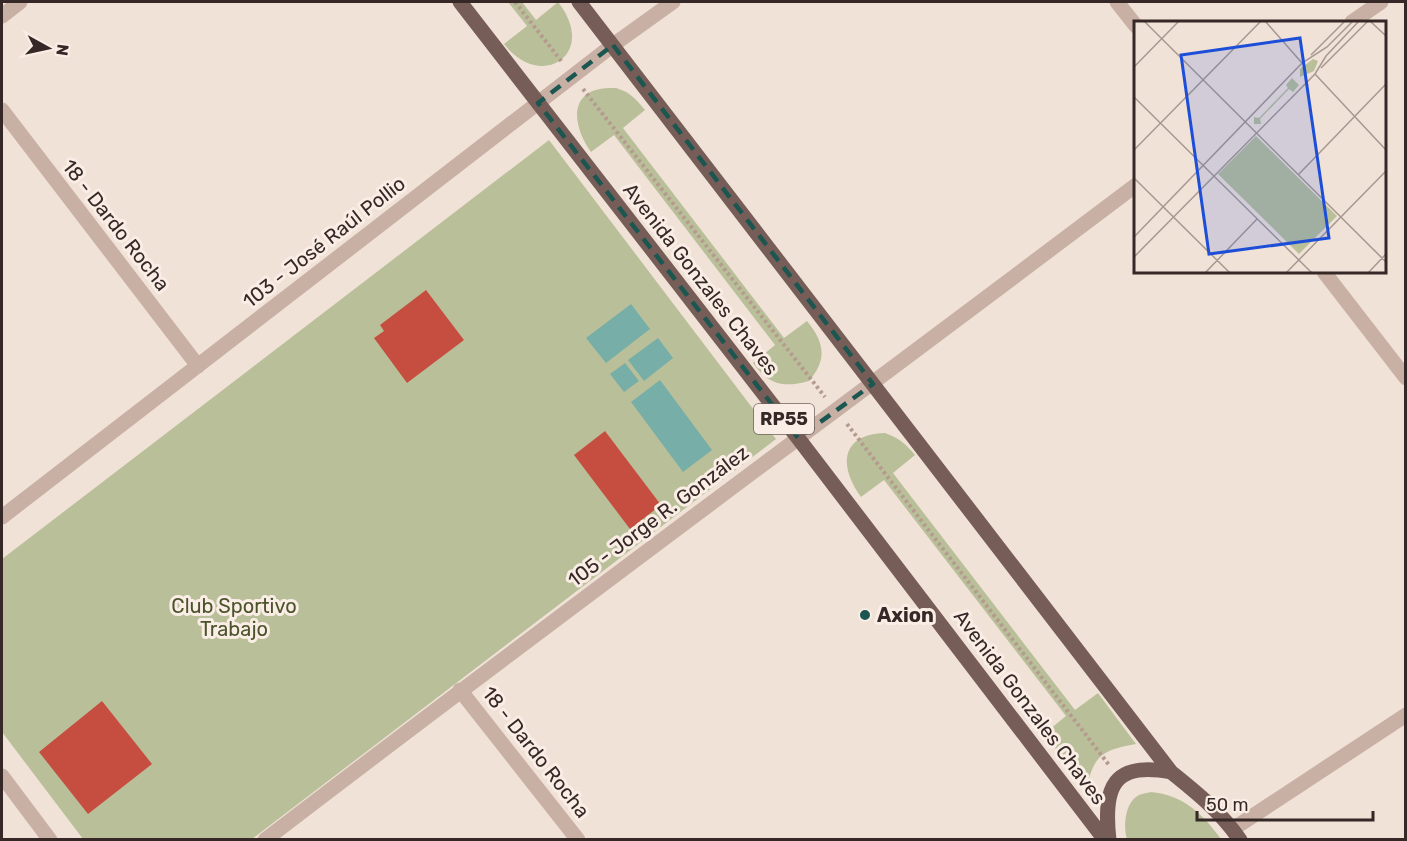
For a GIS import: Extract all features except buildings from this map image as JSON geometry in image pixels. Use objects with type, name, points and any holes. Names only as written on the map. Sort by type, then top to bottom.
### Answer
[{"type":"main road","name":"Avenida Gonzales Chaves","points":[[460,2],[1107,840]]},
{"type":"main road","points":[[579,2],[1172,772],[1201,797],[1237,834]]},
{"type":"main road","points":[[1107,840],[1106,815],[1110,792],[1119,777],[1131,771],[1150,768],[1172,772]]},
{"type":"street","points":[[2,16],[20,2]]},
{"type":"street","name":"103 - José Raúl Pollio","points":[[2,517],[613,45],[673,2]]},
{"type":"street","points":[[1117,2],[1134,23]]},
{"type":"street","points":[[1353,21],[1381,2]]},
{"type":"street","name":"18 - Dardo Rocha","points":[[2,110],[198,366]]},
{"type":"street","name":"105 - Jorge R. González","points":[[265,840],[460,690],[873,384],[1134,187]]},
{"type":"street","points":[[1325,273],[1406,378]]},
{"type":"street","name":"18 - Dardo Rocha","points":[[460,690],[578,840]]},
{"type":"street","points":[[1237,834],[1406,715]]},
{"type":"street","points":[[2,776],[50,840]]},
{"type":"path","points":[[515,2],[1119,777]]},
{"type":"highlighted area","points":[[613,45],[873,384],[798,438],[538,103]]},
{"type":"green space","points":[[508,2],[522,2],[536,20],[558,2],[569,21],[572,37],[569,51],[560,60],[548,66],[534,65],[519,58],[504,44],[527,26]]},
{"type":"green space","points":[[616,88],[632,96],[645,110],[623,128],[784,338],[807,321],[813,329],[822,351],[819,365],[809,381],[792,384],[777,383],[759,370],[753,363],[775,345],[614,135],[591,152],[587,146],[578,123],[578,107],[581,100],[594,91]]},
{"type":"green space","name":"Club Sportivo Trabajo","points":[[549,140],[776,439],[252,839],[83,839],[2,732],[2,559]]},
{"type":"green space","points":[[885,433],[902,442],[915,455],[893,473],[1075,710],[1098,693],[1136,744],[1102,755],[1093,767],[1087,787],[1044,734],[1066,716],[884,480],[861,497],[854,485],[847,463],[852,446],[859,439]]},
{"type":"green space","points":[[1151,792],[1173,797],[1191,807],[1207,821],[1221,839],[1127,839],[1125,823],[1129,805],[1137,796]]},
{"type":"water","points":[[631,304],[650,329],[606,363],[586,338]]},
{"type":"water","points":[[658,338],[673,358],[644,381],[628,360]]},
{"type":"water","points":[[625,363],[639,381],[624,392],[610,374]]},
{"type":"water","points":[[660,380],[712,450],[683,472],[631,402]]},
{"type":"place","name":"Axion","points":[[865,615]]}]
